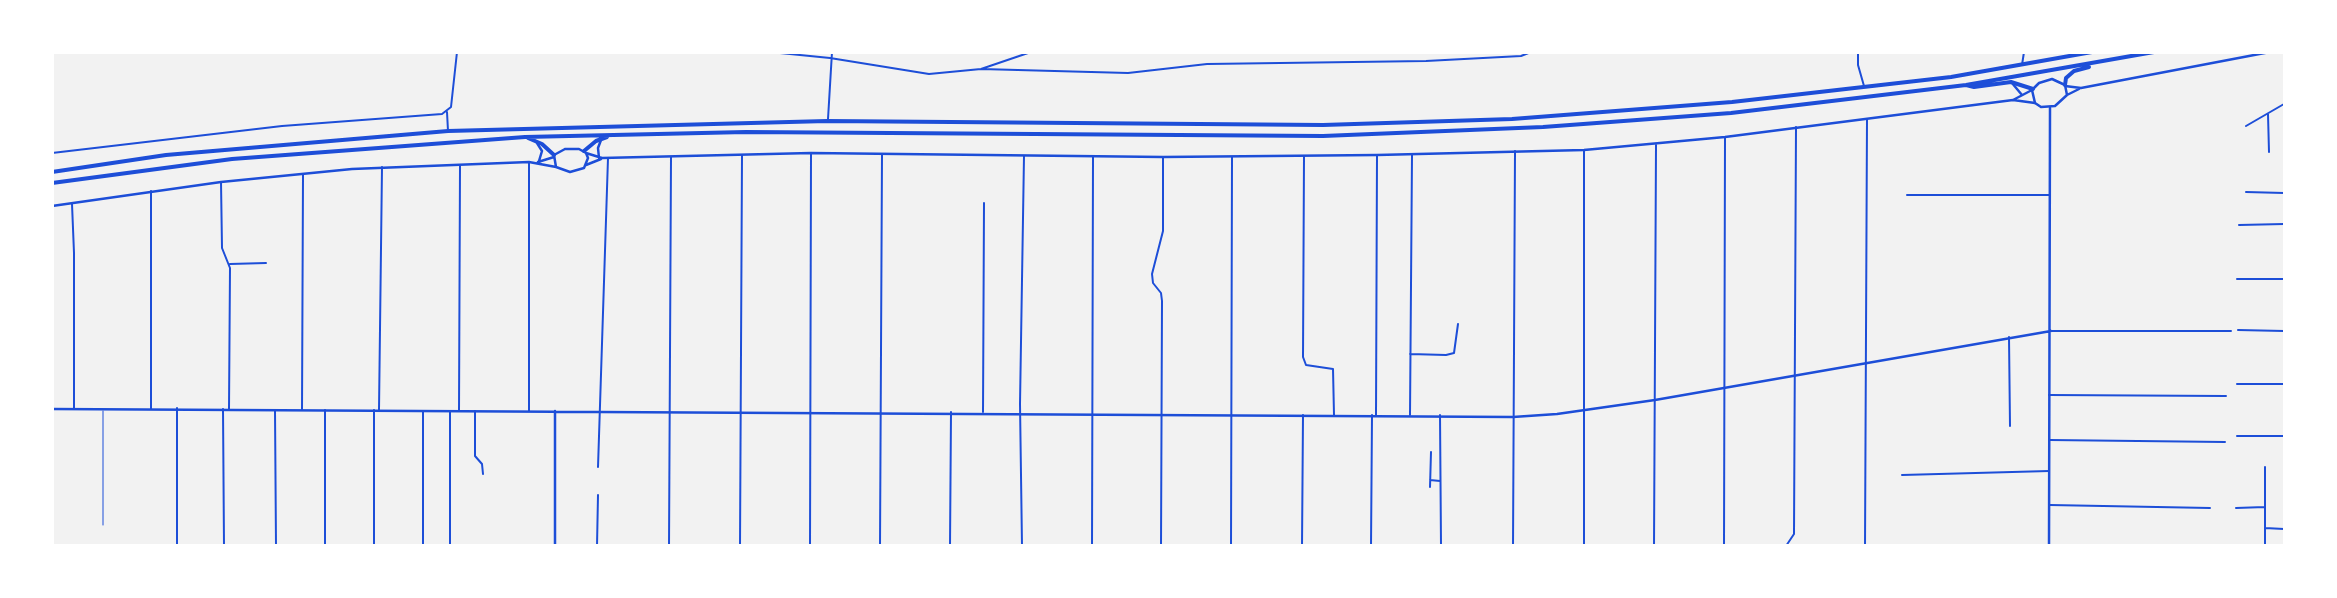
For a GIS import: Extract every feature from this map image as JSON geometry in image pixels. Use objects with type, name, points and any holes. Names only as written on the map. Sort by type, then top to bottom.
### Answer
[{"type":"highway","points":[[52,172],[166,155],[448,130],[827,121],[1323,125],[1512,119],[1732,102],[1951,76],[2092,52]]},
{"type":"highway","points":[[52,183],[232,159],[526,137],[756,132],[1323,136],[1466,131],[1731,113],[1966,85],[2106,62],[2154,52]]},
{"type":"highway","points":[[2065,86],[2066,78],[2074,71],[2106,62]]},
{"type":"highway","points":[[1966,85],[1974,88],[2011,82],[2032,90]]},
{"type":"highway","points":[[585,152],[603,138],[615,135]]},
{"type":"highway","points":[[526,137],[534,140],[554,156]]},
{"type":"street","points":[[52,153],[282,126],[442,114],[451,107],[456,52]]},
{"type":"street","points":[[770,52],[830,58],[929,74],[982,69],[1128,73],[1207,64],[1426,61],[1521,56],[1532,52]]},
{"type":"street","points":[[817,52],[820,57]]},
{"type":"street","points":[[827,121],[830,104],[830,58],[832,52]]},
{"type":"street","points":[[982,69],[1031,52]]},
{"type":"street","points":[[1858,52],[1858,65],[1864,86]]},
{"type":"street","points":[[2022,65],[2024,52]]},
{"type":"street","points":[[538,162],[554,156],[565,149],[585,152],[601,158],[811,154],[1232,157],[1584,150],[1656,145],[1867,120],[2013,100],[2035,103],[2041,107],[2050,108],[2061,102],[2067,95],[2081,88],[2270,52]]},
{"type":"street","points":[[2013,100],[2032,90],[2039,83],[2049,79],[2061,82],[2065,86],[2067,95]]},
{"type":"street","points":[[2011,82],[2022,95]]},
{"type":"street","points":[[2065,86],[2081,88]]},
{"type":"street","points":[[2032,90],[2035,103]]},
{"type":"street","points":[[2246,126],[2284,104]]},
{"type":"street","points":[[2049,546],[2051,330],[2050,108]]},
{"type":"street","points":[[447,112],[448,130]]},
{"type":"street","points":[[2268,114],[2269,152]]},
{"type":"street","points":[[1865,546],[1867,120]]},
{"type":"street","points":[[1786,546],[1794,534],[1796,127]]},
{"type":"street","points":[[1724,546],[1725,136]]},
{"type":"street","points":[[601,158],[599,145],[603,138]]},
{"type":"street","points":[[534,140],[542,151],[538,162]]},
{"type":"street","points":[[1654,546],[1656,145]]},
{"type":"street","points":[[1584,150],[1584,546]]},
{"type":"street","points":[[1513,546],[1515,151]]},
{"type":"street","points":[[585,152],[588,158],[586,165]]},
{"type":"street","points":[[810,546],[811,154]]},
{"type":"street","points":[[880,546],[882,154]]},
{"type":"street","points":[[1410,415],[1412,154]]},
{"type":"street","points":[[740,546],[742,155]]},
{"type":"street","points":[[1376,415],[1377,155]]},
{"type":"street","points":[[554,156],[556,167]]},
{"type":"street","points":[[1022,546],[1020,413],[1024,156]]},
{"type":"street","points":[[1304,156],[1303,357],[1306,365],[1333,369],[1334,415]]},
{"type":"street","points":[[669,546],[671,157]]},
{"type":"street","points":[[1092,157],[1092,546]]},
{"type":"street","points":[[1161,546],[1162,300],[1152,274],[1163,231],[1163,157]]},
{"type":"street","points":[[1231,546],[1232,157]]},
{"type":"street","points":[[52,206],[221,182],[382,167],[538,162],[565,171],[575,172],[601,158]]},
{"type":"street","points":[[598,468],[608,158]]},
{"type":"street","points":[[529,162],[529,411]]},
{"type":"street","points":[[459,411],[460,164]]},
{"type":"street","points":[[379,410],[382,167]]},
{"type":"street","points":[[302,410],[303,173]]},
{"type":"street","points":[[221,182],[222,248],[230,264],[229,409]]},
{"type":"street","points":[[151,191],[151,409]]},
{"type":"street","points":[[2246,192],[2284,193]]},
{"type":"street","points":[[1907,195],[2050,195]]},
{"type":"street","points":[[72,202],[74,253],[74,409]]},
{"type":"street","points":[[982,412],[984,203]]},
{"type":"street","points":[[2239,225],[2284,224]]},
{"type":"street","points":[[230,264],[266,263]]},
{"type":"street","points":[[2237,279],[2284,279]]},
{"type":"street","points":[[1410,354],[1446,355],[1454,353],[1458,324]]},
{"type":"street","points":[[52,409],[810,411],[1513,417],[1655,400],[2051,330],[2231,332]]},
{"type":"street","points":[[2238,330],[2284,331]]},
{"type":"street","points":[[2009,337],[2010,426]]},
{"type":"street","points":[[2237,384],[2284,384]]},
{"type":"street","points":[[2049,395],[2226,396]]},
{"type":"street","points":[[176,546],[177,408]]},
{"type":"street","points":[[224,409],[224,546]]},
{"type":"street","points":[[275,410],[276,546]]},
{"type":"street","points":[[325,410],[325,546]]},
{"type":"street","points":[[374,410],[374,546]]},
{"type":"street","points":[[450,410],[450,546]]},
{"type":"street","points":[[423,411],[423,546]]},
{"type":"street","points":[[475,411],[475,456],[482,464],[483,474]]},
{"type":"street","points":[[555,411],[555,546]]},
{"type":"street","points":[[950,546],[951,412]]},
{"type":"street","points":[[1302,546],[1303,415]]},
{"type":"street","points":[[1371,546],[1372,415]]},
{"type":"street","points":[[1440,415],[1441,546]]},
{"type":"street","points":[[2237,436],[2284,436]]},
{"type":"street","points":[[2050,440],[2225,442]]},
{"type":"street","points":[[1430,486],[1431,452]]},
{"type":"street","points":[[2265,467],[2265,546]]},
{"type":"street","points":[[1902,475],[2049,471]]},
{"type":"street","points":[[1430,480],[1440,481]]},
{"type":"street","points":[[597,546],[598,495]]},
{"type":"street","points":[[2049,505],[2210,508]]},
{"type":"street","points":[[2236,508],[2265,507]]},
{"type":"street","points":[[2266,528],[2284,528]]},
{"type":"lane","points":[[103,408],[103,525]]}]
